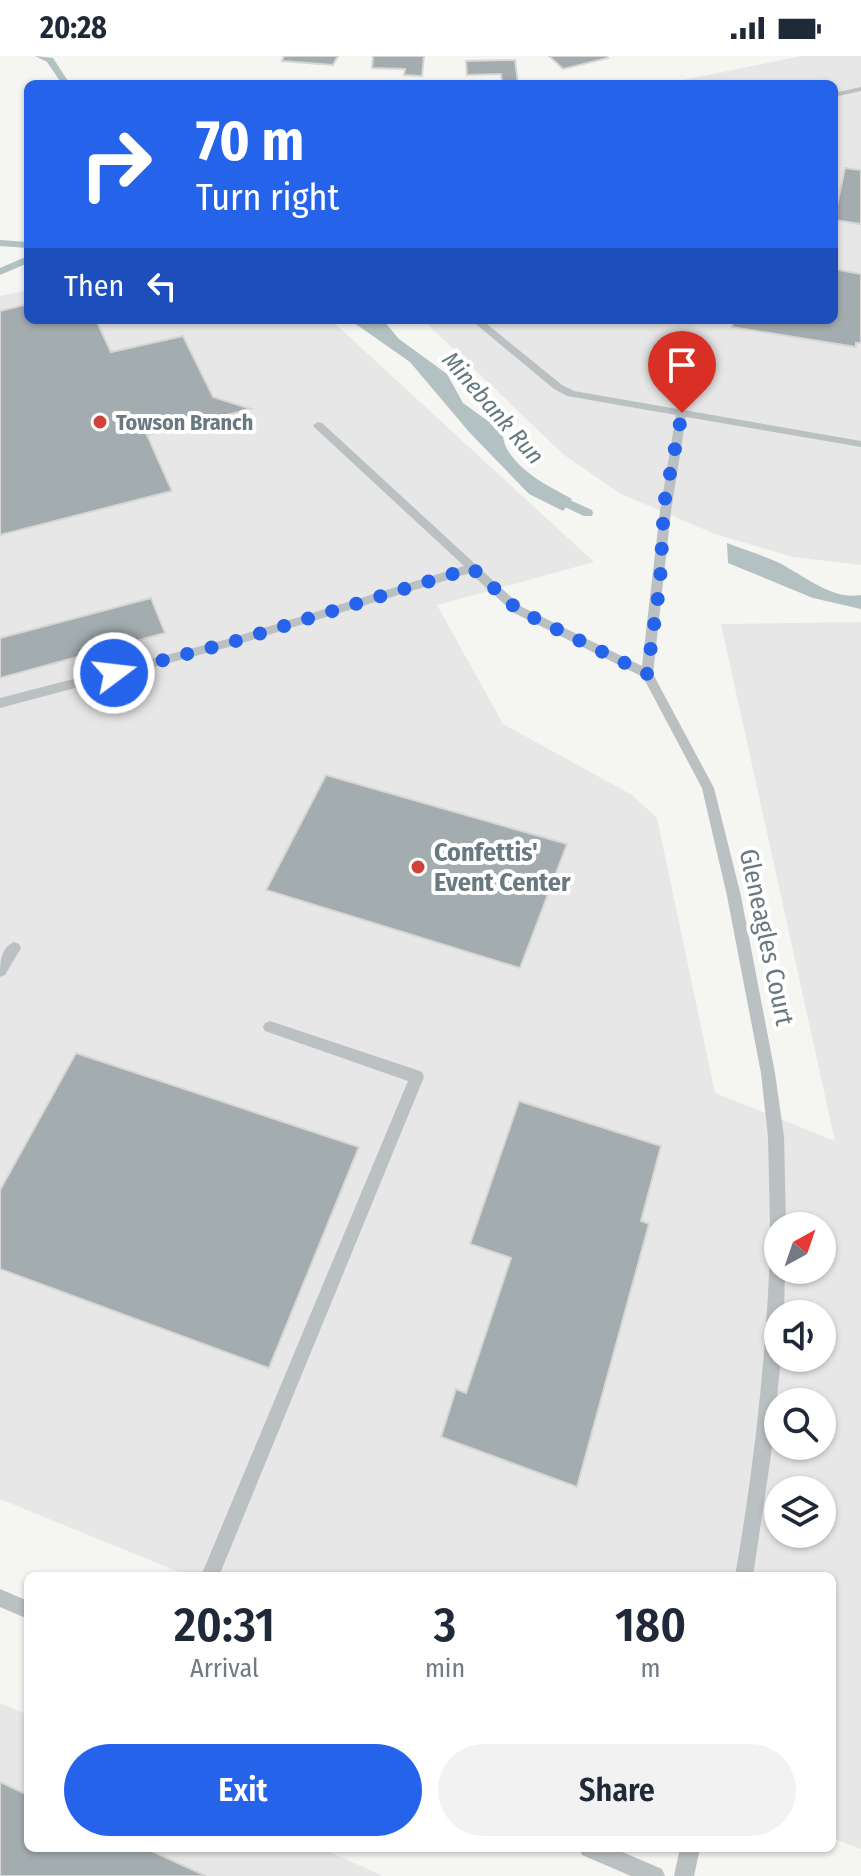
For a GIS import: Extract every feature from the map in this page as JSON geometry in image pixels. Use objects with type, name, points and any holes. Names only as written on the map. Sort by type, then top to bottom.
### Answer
[{"type":"street","points":[[838,94],[861,89]]},
{"type":"street","points":[[481,324],[558,387],[571,394],[861,444]]},
{"type":"street","points":[[318,425],[518,610],[647,674],[660,583],[664,504],[682,413]]},
{"type":"street","points":[[0,703],[229,643],[472,568]]},
{"type":"street","name":"Gleneagles Court","points":[[647,674],[708,788],[734,896],[768,1073],[776,1137],[778,1212]]},
{"type":"street","points":[[0,971],[14,948]]},
{"type":"street","points":[[212,1572],[417,1077],[270,1027]]},
{"type":"street","points":[[745,1572],[760,1482],[776,1335],[777,1284]]},
{"type":"street","points":[[0,1598],[24,1608]]},
{"type":"street","points":[[598,1852],[655,1876]]},
{"type":"street","points":[[684,1876],[689,1852]]},
{"type":"shaded area","points":[[802,56],[861,56],[861,565],[793,557],[715,534],[621,494],[564,455],[427,324],[838,324],[838,80],[683,80]]},
{"type":"shaded area","points":[[24,291],[24,324],[335,324],[594,562],[437,605],[503,724],[632,795],[657,818],[715,1093],[835,1141],[721,624],[861,622],[861,1849],[836,1840],[836,1572],[179,1572],[0,1499],[0,296]]},
{"type":"shaded area","name":"Minebank Run","points":[[356,324],[386,324],[399,339],[447,374],[463,403],[499,429],[506,447],[518,464],[535,478],[572,499],[563,511],[529,494],[470,433],[410,362]]},
{"type":"shaded area","points":[[727,543],[775,561],[827,590],[850,596],[861,595],[861,609],[813,598],[728,563]]},
{"type":"shaded area","points":[[0,1703],[24,1713],[24,1852],[330,1852],[383,1876],[0,1876]]},
{"type":"building","points":[[284,56],[338,56],[333,65],[282,61]]},
{"type":"building","points":[[373,56],[424,56],[422,76],[404,75],[405,69],[372,68]]},
{"type":"building","points":[[549,56],[606,56],[608,58],[563,69]]},
{"type":"building","points":[[515,60],[518,80],[502,80],[501,74],[467,75],[466,61]]},
{"type":"building","points":[[845,168],[861,170],[861,224],[838,221],[838,201]]},
{"type":"building","points":[[838,270],[861,274],[861,343],[856,343],[856,347],[732,327],[732,324],[838,324]]},
{"type":"building","name":"Towson Branch","points":[[24,305],[24,324],[98,324],[111,352],[183,336],[213,397],[251,409],[147,435],[172,491],[0,535],[0,311]]},
{"type":"building","points":[[151,598],[165,633],[0,678],[0,638]]},
{"type":"building","name":"Confettis' Event Center","points":[[326,775],[567,844],[520,968],[266,890]]},
{"type":"building","points":[[76,1053],[359,1147],[269,1368],[0,1269],[0,1190]]},
{"type":"building","points":[[519,1101],[661,1146],[641,1221],[649,1224],[577,1487],[441,1437],[456,1389],[466,1393],[511,1258],[470,1244]]},
{"type":"building","points":[[0,1782],[24,1793],[24,1852],[154,1852],[206,1876],[0,1876]]},
{"type":"waterway","name":"Minebank Run","points":[[39,56],[50,60],[63,80]]},
{"type":"waterway","points":[[0,243],[24,245]]},
{"type":"waterway","points":[[0,272],[24,261]]},
{"type":"waterway","name":"Minebank Run","points":[[552,496],[588,513]]},
{"type":"place","name":"Towson Branch","points":[[100,422]]},
{"type":"place","name":"Confettis' Event Center","points":[[418,867]]},
{"type":"route","points":[[114,673],[229,643],[472,568],[518,610],[647,674],[660,583],[664,504],[682,413]]}]
